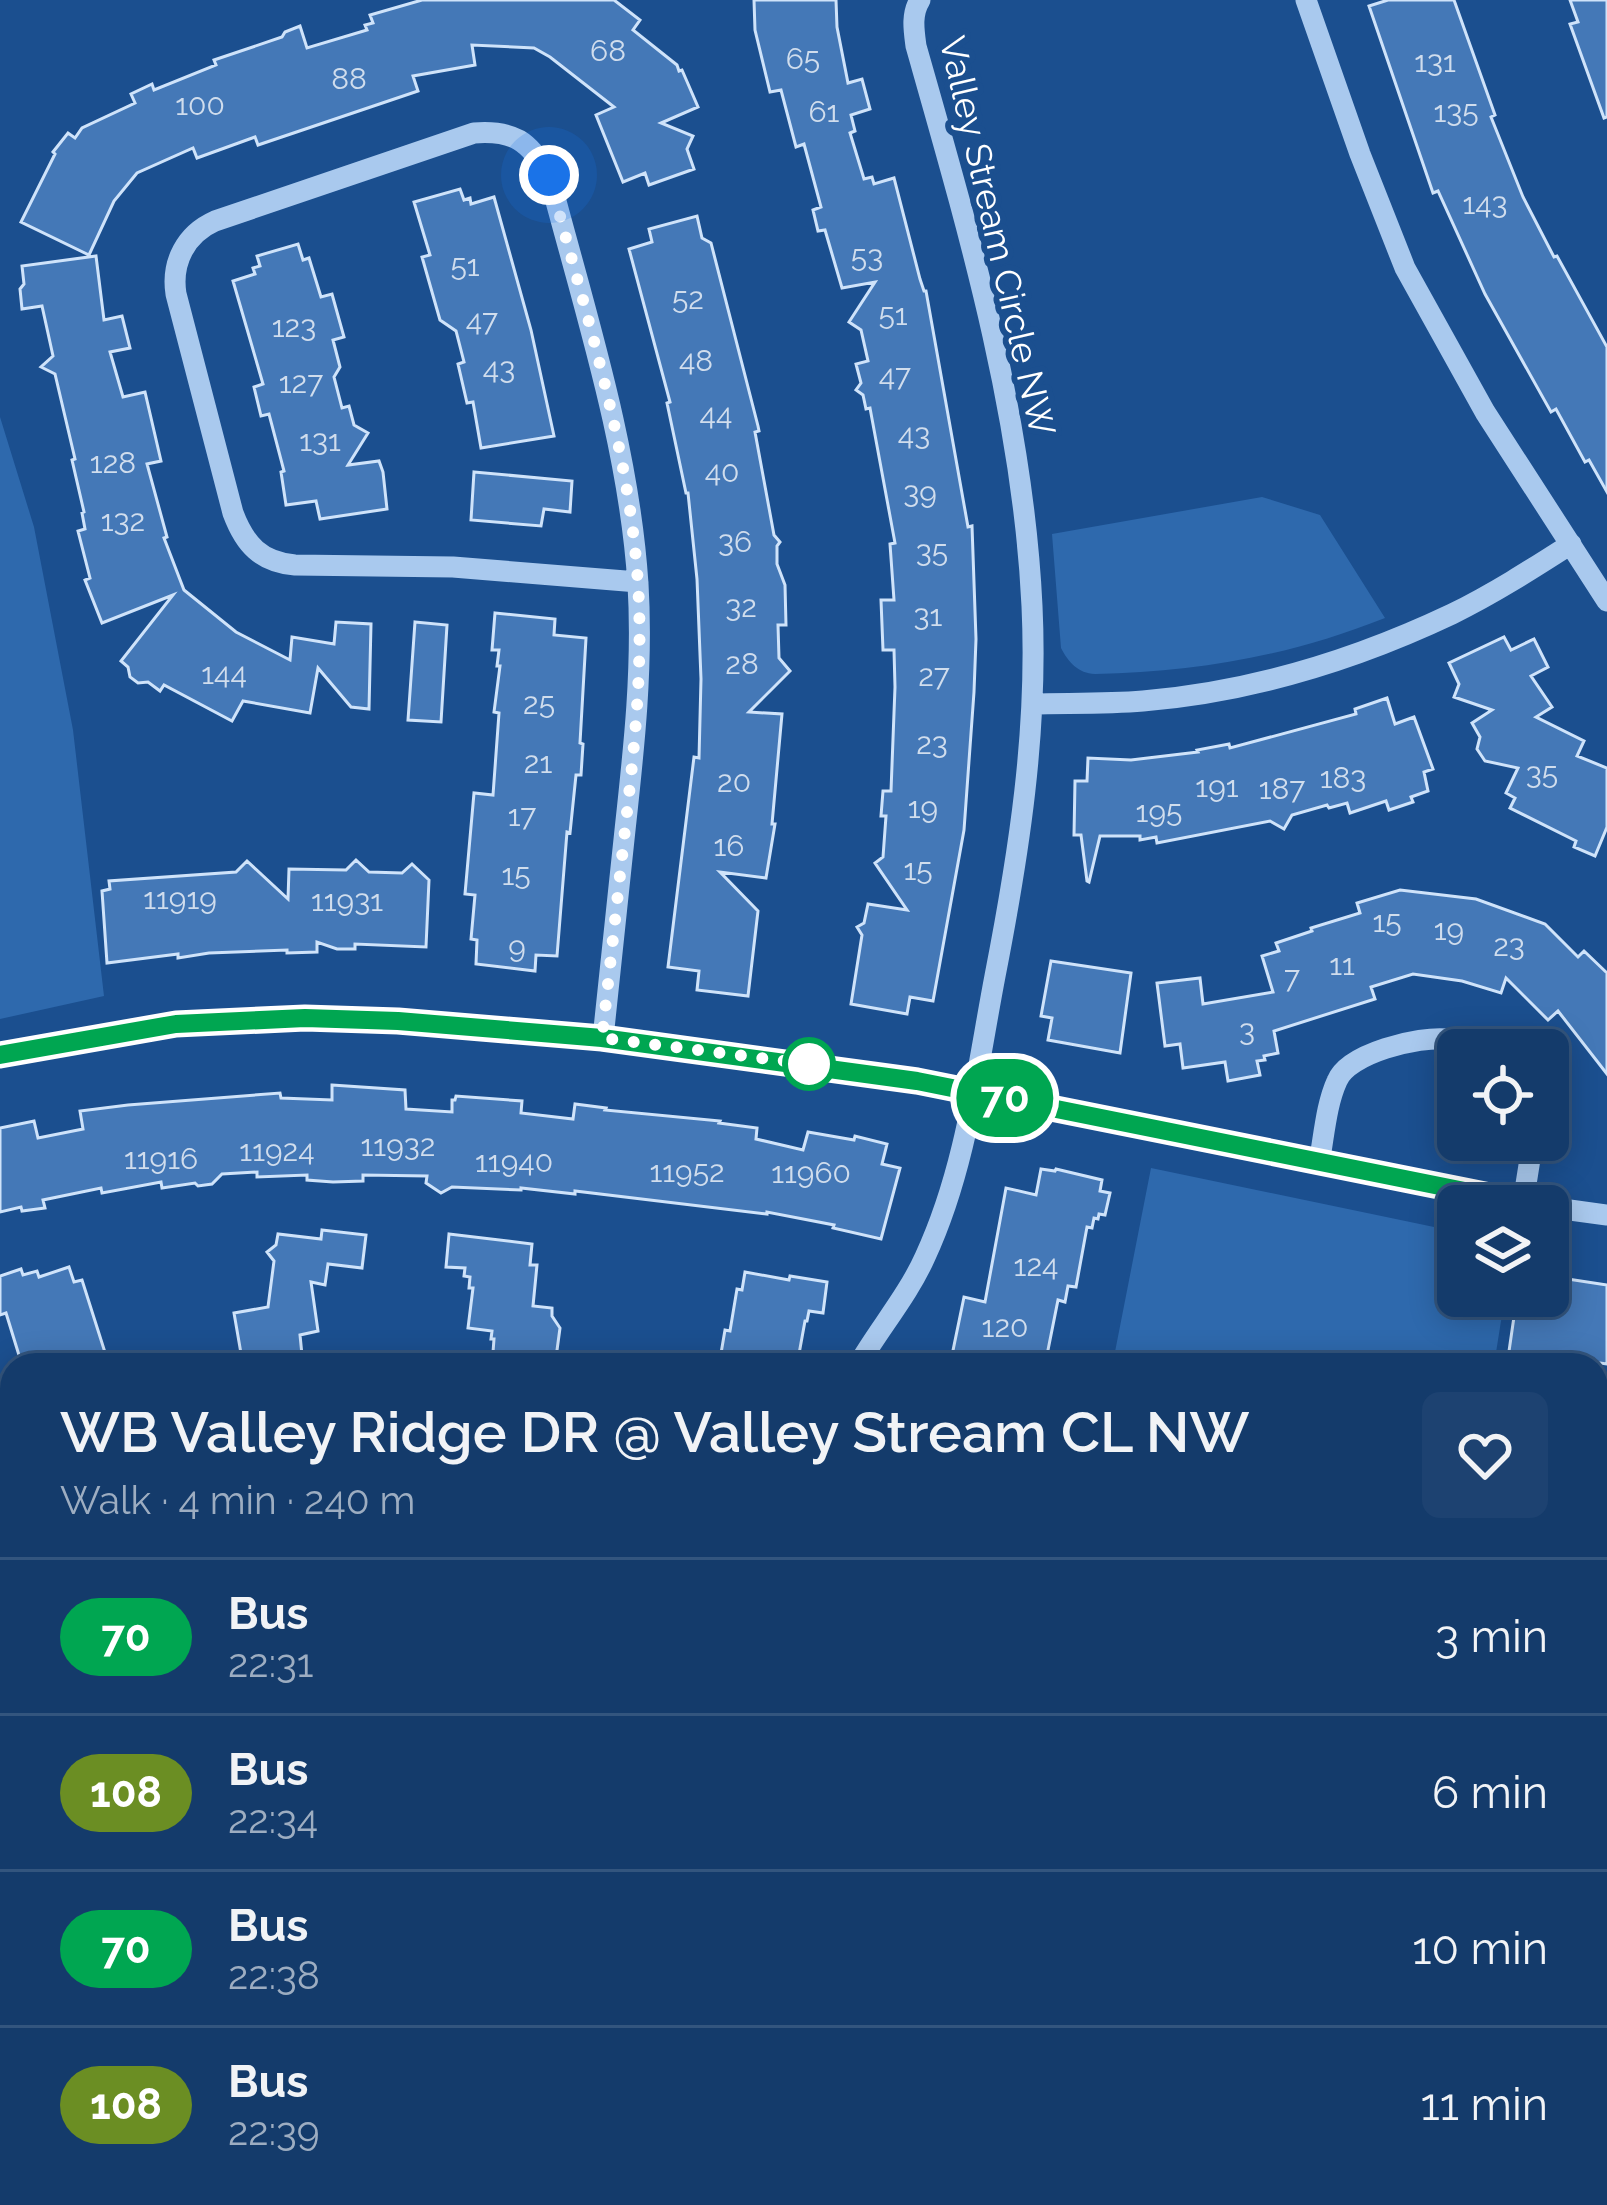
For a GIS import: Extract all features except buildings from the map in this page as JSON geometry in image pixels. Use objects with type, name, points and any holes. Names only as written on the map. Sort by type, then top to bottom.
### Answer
[{"type":"street","name":"Valley Stream Circle NW","points":[[866,1353],[924,1261],[952,1191],[1014,877],[1032,704],[1032,605],[1015,443],[982,289],[916,46],[914,27],[920,0]]},
{"type":"street","points":[[1306,0],[1405,268],[1484,412],[1607,601]]},
{"type":"street","points":[[602,1038],[635,737],[638,582],[627,495],[549,175],[523,142],[493,131],[474,133],[215,221],[184,248],[175,272],[176,294],[233,514],[242,537],[266,559],[295,565],[453,567],[638,582]]},
{"type":"street","points":[[1032,704],[1143,701],[1210,692],[1336,661],[1455,613],[1571,544]]},
{"type":"street","points":[[0,1054],[176,1024],[282,1018],[398,1021],[602,1038],[893,1076],[1437,1186]]},
{"type":"street","points":[[1319,1163],[1336,1083],[1346,1067],[1405,1043],[1437,1040]]},
{"type":"street","points":[[1569,1210],[1607,1215]]},
{"type":"shaded area","points":[[0,417],[34,527],[73,730],[104,996],[0,1019]]},
{"type":"shaded area","points":[[1262,497],[1320,515],[1385,618],[1278,652],[1207,665],[1095,674],[1071,663],[1061,648],[1052,534]]},
{"type":"shaded area","points":[[1151,1168],[1437,1228],[1437,1317],[1502,1317],[1496,1353],[1115,1353]]},
{"type":"bus line","name":"70","points":[[0,1055],[176,1024],[234,1020],[398,1021],[602,1038],[917,1081],[1437,1186]]},
{"type":"route","points":[[549,175],[623,475],[638,582],[635,737],[602,1038],[809,1064]]}]
